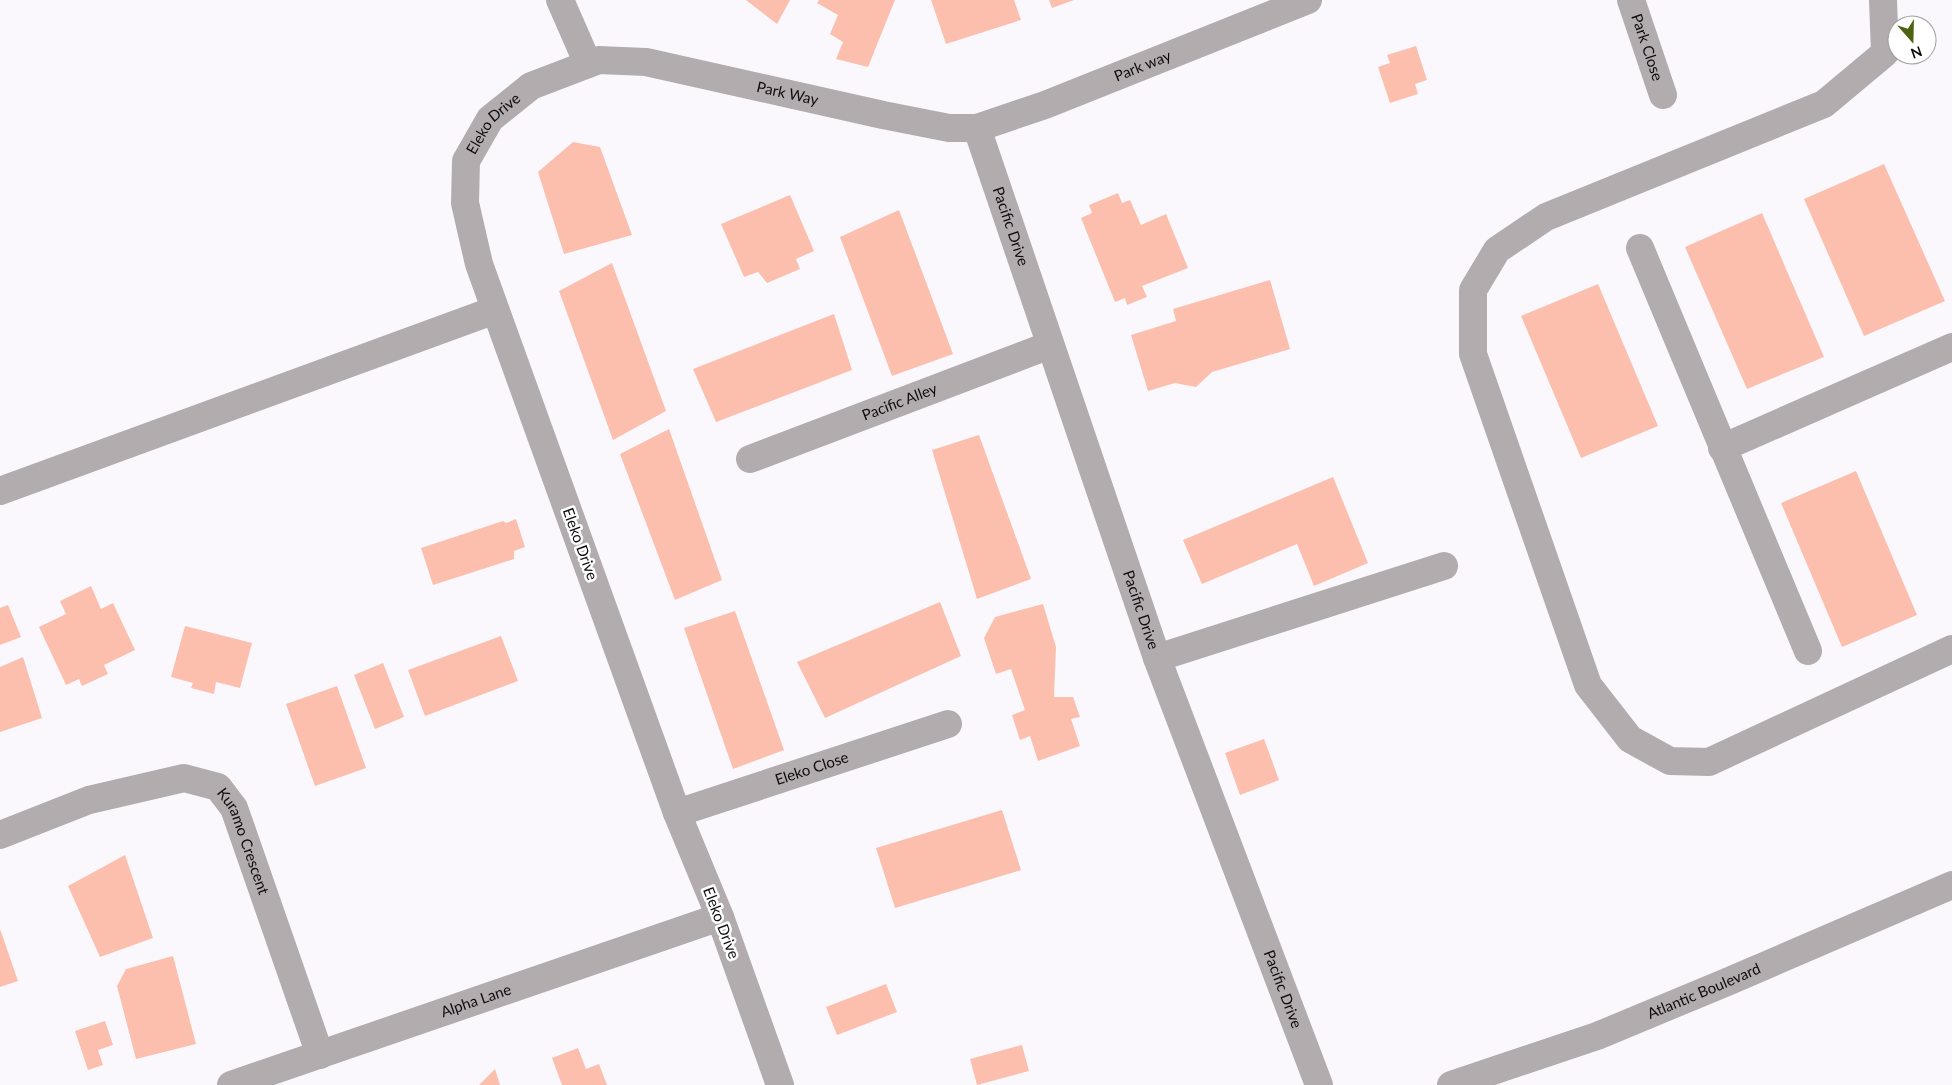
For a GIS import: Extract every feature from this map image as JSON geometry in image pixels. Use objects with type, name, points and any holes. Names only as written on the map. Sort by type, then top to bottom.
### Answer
[{"type":"street","points":[[560,0],[594,62]]},
{"type":"street","name":"Park way","points":[[977,128],[1081,91],[1308,0]]},
{"type":"street","name":"Park Close","points":[[1631,0],[1663,95]]},
{"type":"street","points":[[1883,0],[1885,53],[1824,104],[1546,217],[1497,250],[1473,290],[1473,354],[1588,685],[1630,739],[1670,761],[1709,762],[1952,649]]},
{"type":"street","name":"Park Way","points":[[594,62],[646,62],[883,116],[949,128],[977,128]]},
{"type":"street","name":"Eleko Drive","points":[[594,62],[531,86],[490,119],[466,161],[465,203],[479,264],[677,813],[720,917],[780,1085]]},
{"type":"street","name":"Pacific Drive","points":[[977,128],[1157,658],[1319,1085]]},
{"type":"street","points":[[1640,248],[1808,652]]},
{"type":"street","points":[[0,491],[496,310]]},
{"type":"street","name":"Pacific Alley","points":[[750,459],[1050,345]]},
{"type":"street","points":[[1722,448],[1952,346]]},
{"type":"street","points":[[1157,658],[1444,566]]},
{"type":"street","name":"Eleko Close","points":[[677,813],[948,724]]},
{"type":"street","name":"Kuramo Crescent","points":[[0,834],[89,800],[184,778],[218,787],[234,808],[320,1055]]},
{"type":"street","name":"Atlantic Boulevard","points":[[1451,1085],[1597,1036],[1952,885]]},
{"type":"street","name":"Alpha Lane","points":[[231,1085],[720,917]]},
{"type":"building","points":[[746,0],[790,0],[777,24]]},
{"type":"building","points":[[819,0],[895,0],[868,67],[836,59],[843,42],[830,34],[838,15],[817,3]]},
{"type":"building","points":[[931,0],[1014,0],[1021,20],[946,44]]},
{"type":"building","points":[[1049,0],[1074,0],[1052,8]]},
{"type":"building","points":[[1416,46],[1427,80],[1415,84],[1418,94],[1390,103],[1378,67],[1390,63],[1387,55]]},
{"type":"building","points":[[573,142],[600,147],[632,235],[564,254],[538,172]]},
{"type":"building","points":[[1884,164],[1945,301],[1864,336],[1804,199]]},
{"type":"building","points":[[1118,193],[1122,203],[1130,200],[1141,225],[1166,214],[1188,268],[1142,286],[1147,297],[1127,305],[1125,298],[1115,302],[1081,218],[1092,213],[1089,205]]},
{"type":"building","points":[[790,195],[814,251],[796,259],[800,269],[767,283],[758,272],[744,277],[721,224]]},
{"type":"building","points":[[899,210],[953,354],[892,376],[840,237]]},
{"type":"building","points":[[1762,213],[1824,357],[1747,389],[1685,247]]},
{"type":"building","points":[[612,263],[666,411],[613,440],[559,291]]},
{"type":"building","points":[[1270,280],[1290,349],[1212,372],[1196,387],[1175,383],[1148,391],[1131,335],[1176,321],[1173,309]]},
{"type":"building","points":[[1598,284],[1658,426],[1581,458],[1521,316]]},
{"type":"building","points":[[834,314],[852,370],[716,422],[693,369]]},
{"type":"building","points":[[669,429],[722,580],[675,600],[620,454]]},
{"type":"building","points":[[979,435],[1031,579],[977,599],[932,450]]},
{"type":"building","points":[[1856,471],[1917,615],[1842,647],[1781,503]]},
{"type":"building","points":[[1333,477],[1368,563],[1314,586],[1297,544],[1202,584],[1183,540]]},
{"type":"building","points":[[516,519],[525,547],[514,551],[514,559],[433,585],[421,548],[503,521],[506,523]]},
{"type":"building","points":[[91,586],[101,609],[113,603],[135,650],[104,665],[108,674],[82,686],[79,679],[66,685],[39,627],[66,614],[60,601]]},
{"type":"building","points":[[940,602],[961,656],[825,718],[797,662]]},
{"type":"building","points":[[1043,604],[1056,647],[1054,697],[1073,697],[1080,717],[1071,719],[1080,746],[1038,761],[1030,736],[1020,740],[1012,715],[1025,710],[1011,669],[996,674],[984,638],[995,617]]},
{"type":"building","points":[[8,605],[21,637],[0,645],[0,608]]},
{"type":"building","points":[[735,611],[784,750],[733,769],[684,628]]},
{"type":"building","points":[[185,626],[252,643],[240,688],[216,682],[214,694],[191,688],[193,683],[171,677]]},
{"type":"building","points":[[501,636],[518,681],[425,716],[408,670]]},
{"type":"building","points":[[23,657],[42,718],[0,732],[0,667]]},
{"type":"building","points":[[383,663],[404,717],[375,729],[354,675]]},
{"type":"building","points":[[337,686],[366,768],[315,786],[286,704]]},
{"type":"building","points":[[1264,739],[1279,780],[1240,795],[1225,753]]},
{"type":"building","points":[[1002,810],[1021,870],[895,908],[876,848]]},
{"type":"building","points":[[125,855],[153,938],[100,957],[68,886]]},
{"type":"building","points":[[0,929],[18,981],[0,987]]},
{"type":"building","points":[[173,956],[196,1044],[136,1059],[117,986],[126,969]]},
{"type":"building","points":[[886,984],[897,1012],[837,1035],[826,1007]]},
{"type":"building","points":[[105,1021],[113,1045],[98,1050],[103,1065],[88,1070],[75,1031]]},
{"type":"building","points":[[1022,1045],[1029,1071],[977,1085],[970,1059]]},
{"type":"building","points":[[578,1048],[586,1069],[599,1064],[607,1085],[562,1085],[552,1058]]},
{"type":"building","points":[[495,1069],[500,1085],[479,1085]]}]
